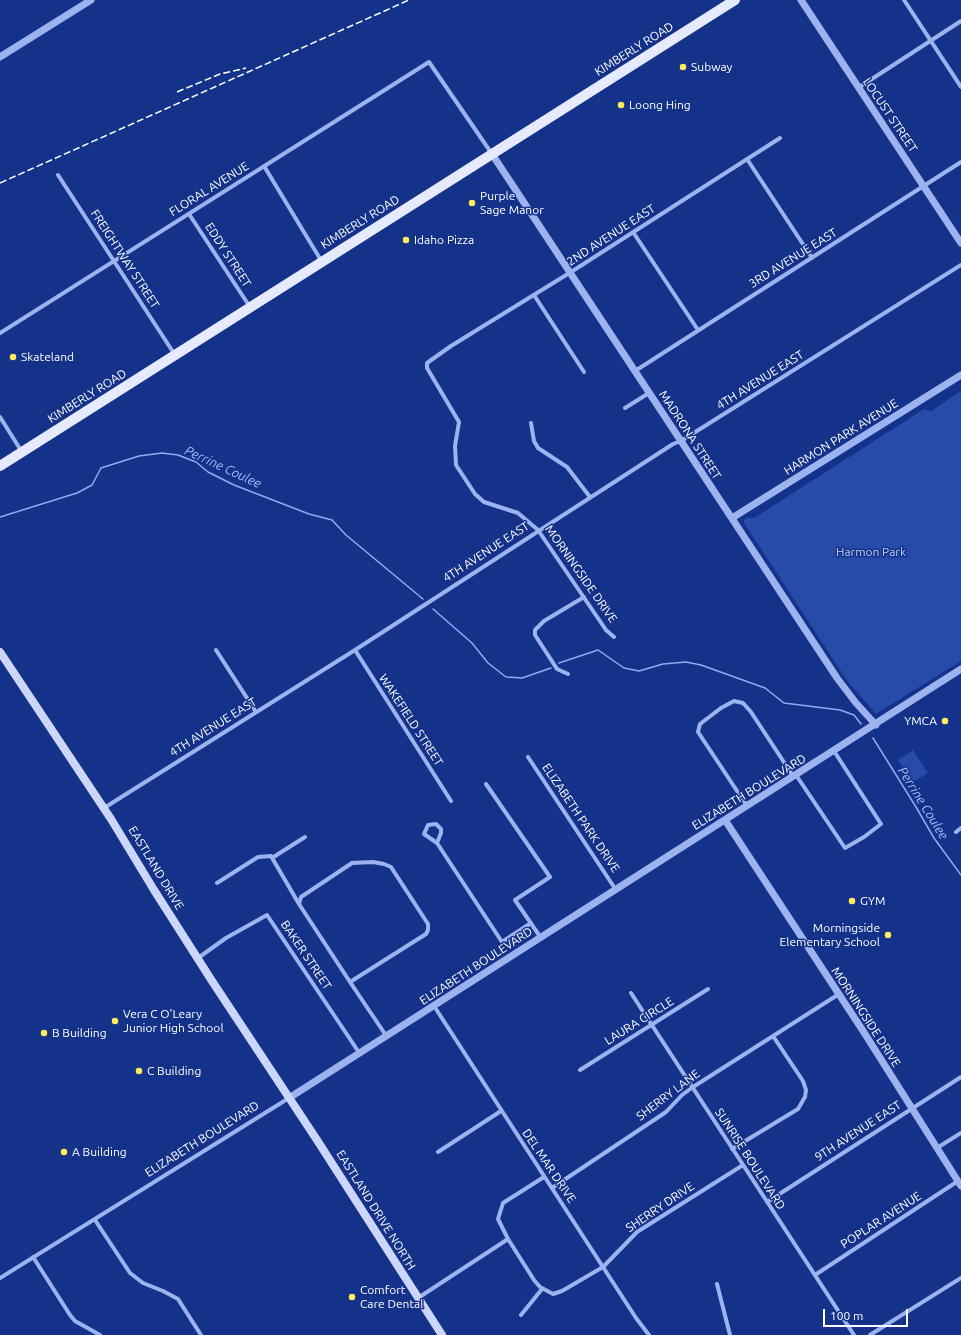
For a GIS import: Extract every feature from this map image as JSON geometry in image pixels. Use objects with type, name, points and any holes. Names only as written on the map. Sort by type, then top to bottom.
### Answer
[{"type":"main road","name":"KIMBERLY ROAD","points":[[0,466],[735,0]]},
{"type":"main road","name":"EASTLAND DRIVE","points":[[0,652],[104,808],[198,958],[289,1098]]},
{"type":"main road","name":"EASTLAND DRIVE NORTH","points":[[289,1098],[442,1335]]},
{"type":"street","points":[[0,58],[91,0]]},
{"type":"street","name":"LOCUST STREET","points":[[801,0],[961,243]]},
{"type":"street","points":[[904,0],[961,87]]},
{"type":"street","points":[[858,88],[961,21]]},
{"type":"street","name":"FLORAL AVENUE","points":[[0,333],[429,62],[492,154]]},
{"type":"street","name":"2ND AVENUE EAST","points":[[451,346],[571,272],[780,138]]},
{"type":"street","name":"MADRONA STREET","points":[[492,154],[837,678],[856,703],[876,725]]},
{"type":"street","points":[[747,159],[812,258]]},
{"type":"street","name":"3RD AVENUE EAST","points":[[635,371],[961,162]]},
{"type":"street","points":[[264,166],[322,262]]},
{"type":"street","name":"FREIGHTWAY STREET","points":[[58,174],[175,355]]},
{"type":"street","name":"EDDY STREET","points":[[189,214],[250,308]]},
{"type":"street","points":[[633,232],[698,330]]},
{"type":"street","name":"4TH AVENUE EAST","points":[[104,808],[355,650],[538,530],[673,444],[681,441],[961,264]]},
{"type":"street","points":[[534,295],[584,372]]},
{"type":"street","name":"MORNINGSIDE DRIVE","points":[[451,346],[427,363],[428,368],[459,422],[455,446],[456,465],[475,494],[484,502],[518,513],[538,530],[606,630],[614,637]]},
{"type":"street","name":"HARMON PARK AVENUE","points":[[732,518],[961,375]]},
{"type":"street","points":[[625,408],[649,393]]},
{"type":"street","points":[[0,417],[22,452]]},
{"type":"street","points":[[531,423],[534,441],[538,448],[567,467],[590,497]]},
{"type":"street","points":[[568,674],[557,669],[535,635],[535,630],[544,621],[584,597]]},
{"type":"street","points":[[216,650],[256,712]]},
{"type":"street","name":"WAKEFIELD STREET","points":[[355,650],[451,801]]},
{"type":"street","name":"ELIZABETH BOULEVARD","points":[[0,1278],[387,1037],[876,725],[961,669]]},
{"type":"street","points":[[747,806],[698,732],[700,724],[721,708],[734,701],[743,703],[751,712],[845,848],[864,837],[881,824],[834,751]]},
{"type":"street","name":"ELIZABETH PARK DRIVE","points":[[528,757],[616,890]]},
{"type":"street","points":[[486,784],[550,877],[515,900],[540,938]]},
{"type":"street","name":"MORNINGSIDE DRIVE","points":[[725,820],[839,994],[959,1184]]},
{"type":"street","points":[[437,844],[442,833],[441,829],[436,824],[428,825],[424,834],[437,844],[502,942],[531,923]]},
{"type":"street","points":[[956,832],[961,828]]},
{"type":"street","points":[[272,858],[305,837]]},
{"type":"street","points":[[217,883],[258,857],[270,856],[299,904],[387,1037]]},
{"type":"street","points":[[299,904],[301,897],[352,864],[373,862],[391,867],[428,924],[428,930],[426,934],[350,982]]},
{"type":"street","name":"BAKER STREET","points":[[198,958],[226,938],[266,915],[360,1054]]},
{"type":"street","name":"LAURA CIRCLE","points":[[580,1070],[708,989]]},
{"type":"street","name":"SUNRISE BOULEVARD","points":[[631,993],[651,1026],[693,1087],[732,1150],[854,1335]]},
{"type":"street","name":"SHERRY LANE","points":[[552,1188],[666,1112],[682,1095],[693,1087],[839,994]]},
{"type":"street","name":"DEL MAR DRIVE","points":[[434,1006],[544,1177],[649,1335]]},
{"type":"street","points":[[732,1150],[798,1109],[806,1097],[806,1090],[803,1082],[773,1036]]},
{"type":"street","name":"9TH AVENUE EAST","points":[[767,1202],[961,1077]]},
{"type":"street","points":[[438,1152],[501,1111]]},
{"type":"street","points":[[937,1148],[961,1133]]},
{"type":"street","name":"SHERRY DRIVE","points":[[542,1289],[553,1294],[562,1291],[603,1267],[616,1256],[638,1232],[743,1165]]},
{"type":"street","points":[[521,1315],[542,1289],[534,1280],[508,1239],[498,1219],[504,1203],[544,1177]]},
{"type":"street","name":"POPLAR AVENUE","points":[[815,1274],[959,1184]]},
{"type":"street","points":[[95,1220],[130,1273],[143,1283],[178,1299],[201,1335]]},
{"type":"street","points":[[418,1298],[508,1239]]},
{"type":"street","points":[[32,1257],[75,1321],[100,1335]]},
{"type":"street","points":[[870,1335],[961,1278]]},
{"type":"street","points":[[717,1284],[730,1335]]},
{"type":"green space","name":"Harmon Park","points":[[961,391],[961,661],[876,714],[848,682],[744,523],[744,520],[746,518],[754,518],[924,409],[931,411]]},
{"type":"green space","points":[[913,750],[928,773],[913,782],[898,760]]},
{"type":"waterway","name":"Perrine Coulee","points":[[0,517],[77,493],[92,485],[101,468],[139,456],[162,453],[178,455],[196,462],[208,472],[234,485],[309,514],[332,520],[346,535],[423,599]]},
{"type":"waterway","name":"Perrine Coulee","points":[[433,609],[472,643],[488,663],[506,677],[522,678],[551,668]]},
{"type":"waterway","name":"Perrine Coulee","points":[[559,663],[598,650],[624,668],[639,671],[663,664],[686,662],[701,665],[765,688],[784,703],[840,710],[854,715],[861,724]]},
{"type":"waterway","name":"Perrine Coulee","points":[[873,738],[934,838],[961,875]]},
{"type":"railway","points":[[0,183],[409,0]]},
{"type":"railway","points":[[177,92],[220,74],[246,68]]},
{"type":"place","name":"Subway","points":[[683,67]]},
{"type":"place","name":"Loong Hing","points":[[621,105]]},
{"type":"place","name":"Purple Sage Manor","points":[[472,203]]},
{"type":"place","name":"Idaho Pizza","points":[[406,240]]},
{"type":"place","name":"Skateland","points":[[13,357]]},
{"type":"place","name":"YMCA","points":[[945,721]]},
{"type":"place","name":"GYM","points":[[852,901]]},
{"type":"place","name":"Morningside Elementary School","points":[[888,935]]},
{"type":"place","name":"Vera C O'Leary Junior High School","points":[[115,1021]]},
{"type":"place","name":"B Building","points":[[44,1033]]},
{"type":"place","name":"C Building","points":[[139,1071]]},
{"type":"place","name":"A Building","points":[[64,1152]]},
{"type":"place","name":"Comfort Care Dental","points":[[352,1297]]}]
